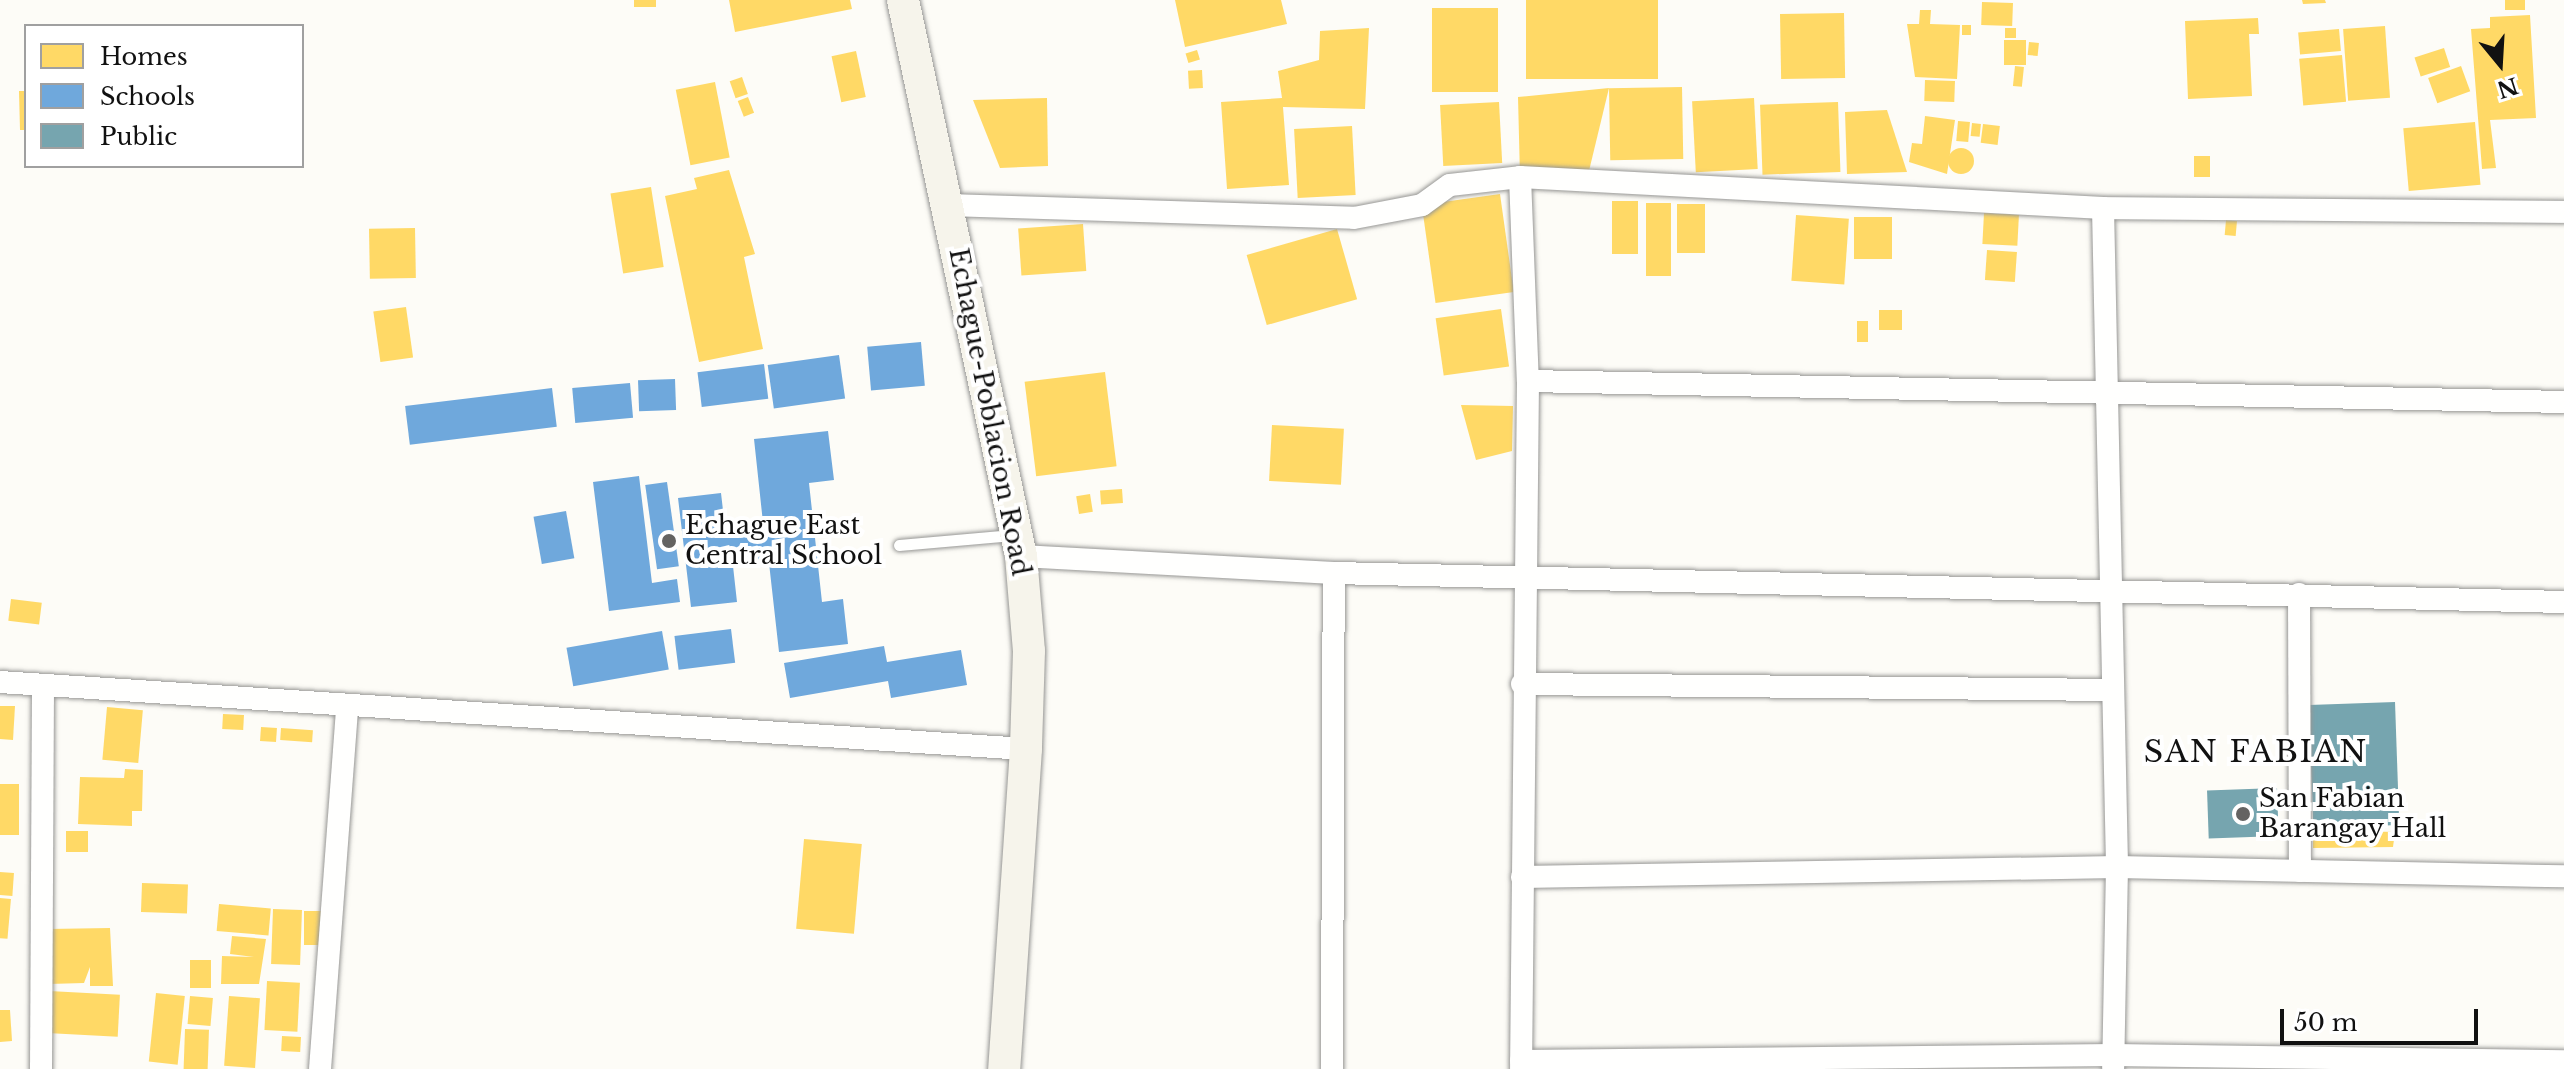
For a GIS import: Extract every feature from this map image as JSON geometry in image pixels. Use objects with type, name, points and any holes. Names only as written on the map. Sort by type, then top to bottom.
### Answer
[{"type":"main road","name":"Echague-Poblacion Road","points":[[903,0],[1019,546],[1026,749],[1004,1069]]},
{"type":"street","points":[[948,205],[1354,218],[1422,205],[1450,185],[1520,177],[2103,208],[2564,212]]},
{"type":"street","points":[[1520,177],[1528,381],[1527,578],[1522,684],[1521,1065],[2564,1061]]},
{"type":"street","points":[[2103,208],[2108,392],[2108,588],[2117,867],[2113,1062]]},
{"type":"street","points":[[1528,381],[2564,402]]},
{"type":"street","points":[[1019,546],[1334,573],[2108,588],[2564,602]]},
{"type":"street","points":[[1332,1069],[1334,573]]},
{"type":"street","points":[[2299,594],[2300,871]]},
{"type":"street","points":[[0,682],[347,708],[1026,749]]},
{"type":"street","points":[[1522,684],[2111,690]]},
{"type":"street","points":[[41,1069],[43,685]]},
{"type":"street","points":[[320,1069],[347,708]]},
{"type":"street","points":[[1522,877],[2117,867],[2564,876]]},
{"type":"lane","points":[[899,545],[1019,546]]},
{"type":"building: Homes","points":[[634,0],[656,0],[656,7],[634,7]]},
{"type":"building: Homes","points":[[729,0],[850,0],[852,9],[735,32]]},
{"type":"building: Homes","points":[[1175,0],[1281,0],[1287,24],[1185,47]]},
{"type":"building: Homes","points":[[1526,0],[1658,0],[1658,79],[1526,79]]},
{"type":"building: Homes","points":[[2302,0],[2325,0],[2326,3],[2303,4]]},
{"type":"building: Homes","points":[[2505,0],[2525,0],[2525,10],[2505,10]]},
{"type":"building: Homes","points":[[1982,2],[2013,3],[2012,26],[1981,25]]},
{"type":"building: Homes","points":[[1432,8],[1498,8],[1498,92],[1432,92]]},
{"type":"building: Homes","points":[[1920,10],[1931,10],[1930,24],[1960,25],[1957,79],[1915,77],[1907,24],[1919,24]]},
{"type":"building: Homes","points":[[1844,13],[1845,78],[1781,79],[1780,14]]},
{"type":"building: Homes","points":[[2530,15],[2536,118],[2490,120],[2496,168],[2482,169],[2471,29],[2490,28],[2490,17]]},
{"type":"building: Homes","points":[[2258,18],[2259,34],[2249,34],[2252,96],[2188,99],[2185,21]]},
{"type":"building: Homes","points":[[1962,25],[1971,25],[1971,35],[1962,35]]},
{"type":"building: Homes","points":[[2385,26],[2390,98],[2348,101],[2343,29]]},
{"type":"building: Homes","points":[[1369,28],[1365,109],[1283,107],[1289,185],[1227,189],[1221,102],[1282,98],[1278,71],[1319,60],[1320,31]]},
{"type":"building: Homes","points":[[2005,28],[2016,28],[2016,38],[2005,38]]},
{"type":"building: Homes","points":[[2339,29],[2341,51],[2300,54],[2298,33]]},
{"type":"building: Homes","points":[[2004,40],[2026,40],[2026,65],[2004,65]]},
{"type":"building: Homes","points":[[2029,42],[2039,43],[2038,56],[2028,55]]},
{"type":"building: Homes","points":[[2444,48],[2450,67],[2421,77],[2415,58]]},
{"type":"building: Homes","points":[[1197,50],[1200,60],[1188,63],[1186,54]]},
{"type":"building: Homes","points":[[856,51],[866,97],[841,102],[832,56]]},
{"type":"building: Homes","points":[[2342,55],[2346,102],[2303,106],[2299,59]]},
{"type":"building: Homes","points":[[2015,66],[2024,67],[2022,87],[2013,86]]},
{"type":"building: Homes","points":[[2461,66],[2470,91],[2437,103],[2428,78]]},
{"type":"building: Homes","points":[[1202,70],[1203,88],[1189,89],[1188,71]]},
{"type":"building: Homes","points":[[742,77],[748,94],[736,98],[730,81]]},
{"type":"building: Homes","points":[[1925,80],[1955,81],[1954,102],[1924,101]]},
{"type":"building: Homes","points":[[715,82],[730,158],[690,165],[676,90]]},
{"type":"building: Homes","points":[[1682,87],[1683,159],[1610,160],[1609,88]]},
{"type":"building: Homes","points":[[1609,88],[1588,175],[1520,177],[1518,97]]},
{"type":"building: Homes","points":[[19,91],[24,91],[24,130],[20,130]]},
{"type":"building: Homes","points":[[748,97],[754,113],[744,117],[738,101]]},
{"type":"building: Homes","points":[[1047,98],[1048,166],[1000,168],[973,100]]},
{"type":"building: Homes","points":[[1754,98],[1758,169],[1696,172],[1692,101]]},
{"type":"building: Homes","points":[[1499,102],[1502,163],[1443,166],[1440,105]]},
{"type":"building: Homes","points":[[1838,102],[1840,172],[1762,175],[1760,105]]},
{"type":"building: Homes","points":[[1887,110],[1907,172],[1847,174],[1845,112]]},
{"type":"building: Homes","points":[[1925,116],[1955,120],[1947,174],[1909,162],[1912,143],[1922,144]]},
{"type":"building: Homes","points":[[1958,121],[1970,122],[1968,142],[1956,141]]},
{"type":"building: Homes","points":[[2475,122],[2480,185],[2409,191],[2403,128]]},
{"type":"building: Homes","points":[[1972,123],[1981,124],[1980,137],[1971,136]]},
{"type":"building: Homes","points":[[1983,124],[2000,126],[1998,145],[1981,143]]},
{"type":"building: Homes","points":[[1352,126],[1356,195],[1298,198],[1294,129]]},
{"type":"building: Homes","points":[[1961,148],[1971,151],[1974,161],[1971,171],[1961,174],[1951,171],[1948,161],[1951,151]]},
{"type":"building: Homes","points":[[2194,156],[2210,156],[2210,177],[2194,177]]},
{"type":"building: Homes","points":[[729,170],[755,254],[744,257],[763,349],[699,362],[665,196],[697,189],[694,178]]},
{"type":"building: Homes","points":[[651,187],[664,267],[623,273],[611,193]]},
{"type":"building: Homes","points":[[1500,194],[1514,292],[1436,303],[1422,205]]},
{"type":"building: Homes","points":[[1612,201],[1638,201],[1638,254],[1612,254]]},
{"type":"building: Homes","points":[[1646,203],[1671,203],[1671,276],[1646,276]]},
{"type":"building: Homes","points":[[1677,204],[1705,204],[1705,253],[1677,253]]},
{"type":"building: Homes","points":[[1984,213],[2019,215],[2017,246],[1982,244]]},
{"type":"building: Homes","points":[[1796,215],[1849,219],[1844,285],[1791,281]]},
{"type":"building: Homes","points":[[1854,217],[1892,217],[1892,259],[1854,259]]},
{"type":"building: Homes","points":[[2226,220],[2237,221],[2236,236],[2225,235]]},
{"type":"building: Homes","points":[[1083,224],[1086,271],[1021,275],[1018,229]]},
{"type":"building: Homes","points":[[415,228],[416,278],[370,279],[369,229]]},
{"type":"building: Homes","points":[[1337,229],[1357,299],[1267,325],[1247,255]]},
{"type":"building: Homes","points":[[1987,250],[2017,252],[2015,282],[1985,280]]},
{"type":"building: Homes","points":[[406,307],[413,358],[380,362],[373,312]]},
{"type":"building: Homes","points":[[1501,309],[1509,366],[1444,376],[1436,318]]},
{"type":"building: Homes","points":[[1879,310],[1902,310],[1902,330],[1879,330]]},
{"type":"building: Homes","points":[[1857,321],[1868,321],[1868,342],[1857,342]]},
{"type":"building: Homes","points":[[1105,372],[1117,466],[1036,476],[1025,382]]},
{"type":"building: Homes","points":[[1461,405],[1513,406],[1512,451],[1476,460]]},
{"type":"building: Homes","points":[[1272,425],[1344,429],[1341,485],[1269,481]]},
{"type":"building: Homes","points":[[1122,489],[1123,503],[1101,505],[1100,491]]},
{"type":"building: Homes","points":[[1090,494],[1093,512],[1079,514],[1076,496]]},
{"type":"building: Homes","points":[[11,599],[42,603],[39,625],[8,621]]},
{"type":"building: Homes","points":[[0,706],[15,706],[13,740],[0,739]]},
{"type":"building: Homes","points":[[107,707],[143,710],[138,763],[102,760]]},
{"type":"building: Homes","points":[[223,714],[244,715],[243,730],[222,729]]},
{"type":"building: Homes","points":[[261,727],[277,728],[276,742],[260,741]]},
{"type":"building: Homes","points":[[281,728],[313,730],[312,742],[280,740]]},
{"type":"building: Homes","points":[[125,769],[143,770],[142,811],[132,811],[132,826],[78,824],[80,777],[124,778]]},
{"type":"building: Homes","points":[[0,784],[19,784],[19,835],[0,835]]},
{"type":"building: Homes","points":[[2313,830],[2395,832],[2393,847],[2313,848]]},
{"type":"building: Homes","points":[[66,831],[88,831],[88,852],[66,852]]},
{"type":"building: Homes","points":[[804,839],[862,844],[854,934],[796,929]]},
{"type":"building: Homes","points":[[0,872],[14,873],[12,896],[0,895]]},
{"type":"building: Homes","points":[[142,883],[188,885],[187,914],[141,912]]},
{"type":"building: Homes","points":[[0,898],[11,899],[7,939],[0,938]]},
{"type":"building: Homes","points":[[219,904],[271,909],[268,935],[217,931]]},
{"type":"building: Homes","points":[[273,909],[302,910],[300,965],[271,964]]},
{"type":"building: Homes","points":[[304,911],[326,911],[326,945],[304,945]]},
{"type":"building: Homes","points":[[110,928],[113,986],[90,986],[90,967],[84,983],[49,984],[48,929]]},
{"type":"building: Homes","points":[[232,936],[266,939],[259,984],[221,984],[222,956],[254,957],[230,954]]},
{"type":"building: Homes","points":[[190,960],[211,960],[211,988],[190,988]]},
{"type":"building: Homes","points":[[267,981],[300,983],[297,1032],[264,1030]]},
{"type":"building: Homes","points":[[49,991],[120,995],[118,1037],[47,1033]]},
{"type":"building: Homes","points":[[156,993],[185,996],[178,1065],[149,1062]]},
{"type":"building: Homes","points":[[190,996],[213,998],[210,1026],[188,1024]]},
{"type":"building: Homes","points":[[229,996],[260,998],[255,1068],[224,1066]]},
{"type":"building: Homes","points":[[0,1010],[10,1010],[12,1041],[0,1042]]},
{"type":"building: Homes","points":[[185,1029],[209,1030],[208,1069],[184,1069]]},
{"type":"building: Homes","points":[[282,1036],[301,1037],[300,1052],[281,1051]]},
{"type":"building: Schools","points":[[921,342],[925,386],[871,391],[867,347]]},
{"type":"building: Schools","points":[[839,355],[845,399],[774,409],[768,365]]},
{"type":"building: Schools","points":[[764,364],[768,399],[702,407],[697,372]]},
{"type":"building: Schools","points":[[675,379],[676,410],[639,411],[638,380]]},
{"type":"building: Schools","points":[[630,383],[633,418],[575,423],[572,388]]},
{"type":"building: Schools","points":[[552,388],[557,427],[410,445],[405,406]]},
{"type":"building: Schools","points":[[828,431],[834,480],[809,483],[822,602],[843,599],[848,644],[779,652],[769,563],[733,566],[737,602],[691,607],[678,498],[721,493],[726,536],[764,532],[754,439]]},
{"type":"building: Schools","points":[[639,476],[652,583],[677,579],[680,602],[609,611],[593,482]]},
{"type":"building: Schools","points":[[667,482],[679,566],[657,569],[645,485]]},
{"type":"building: Schools","points":[[566,511],[574,558],[542,564],[534,517]]},
{"type":"building: Schools","points":[[731,629],[735,663],[679,670],[674,636]]},
{"type":"building: Schools","points":[[662,631],[669,669],[573,686],[566,648]]},
{"type":"building: Schools","points":[[884,646],[887,662],[961,650],[967,685],[891,698],[888,681],[790,698],[784,663]]},
{"type":"building: Public","points":[[2395,702],[2399,825],[2313,828],[2309,705]]},
{"type":"building: Public","name":"San Fabian Barangay Hall","points":[[2277,788],[2279,836],[2209,838],[2207,790]]},
{"type":"place","name":"Echague East Central School","points":[[669,541]]},
{"type":"place","name":"San Fabian Barangay Hall","points":[[2243,814]]},
{"type":"district","name":"SAN FABIAN","points":[[2256,752]]}]
